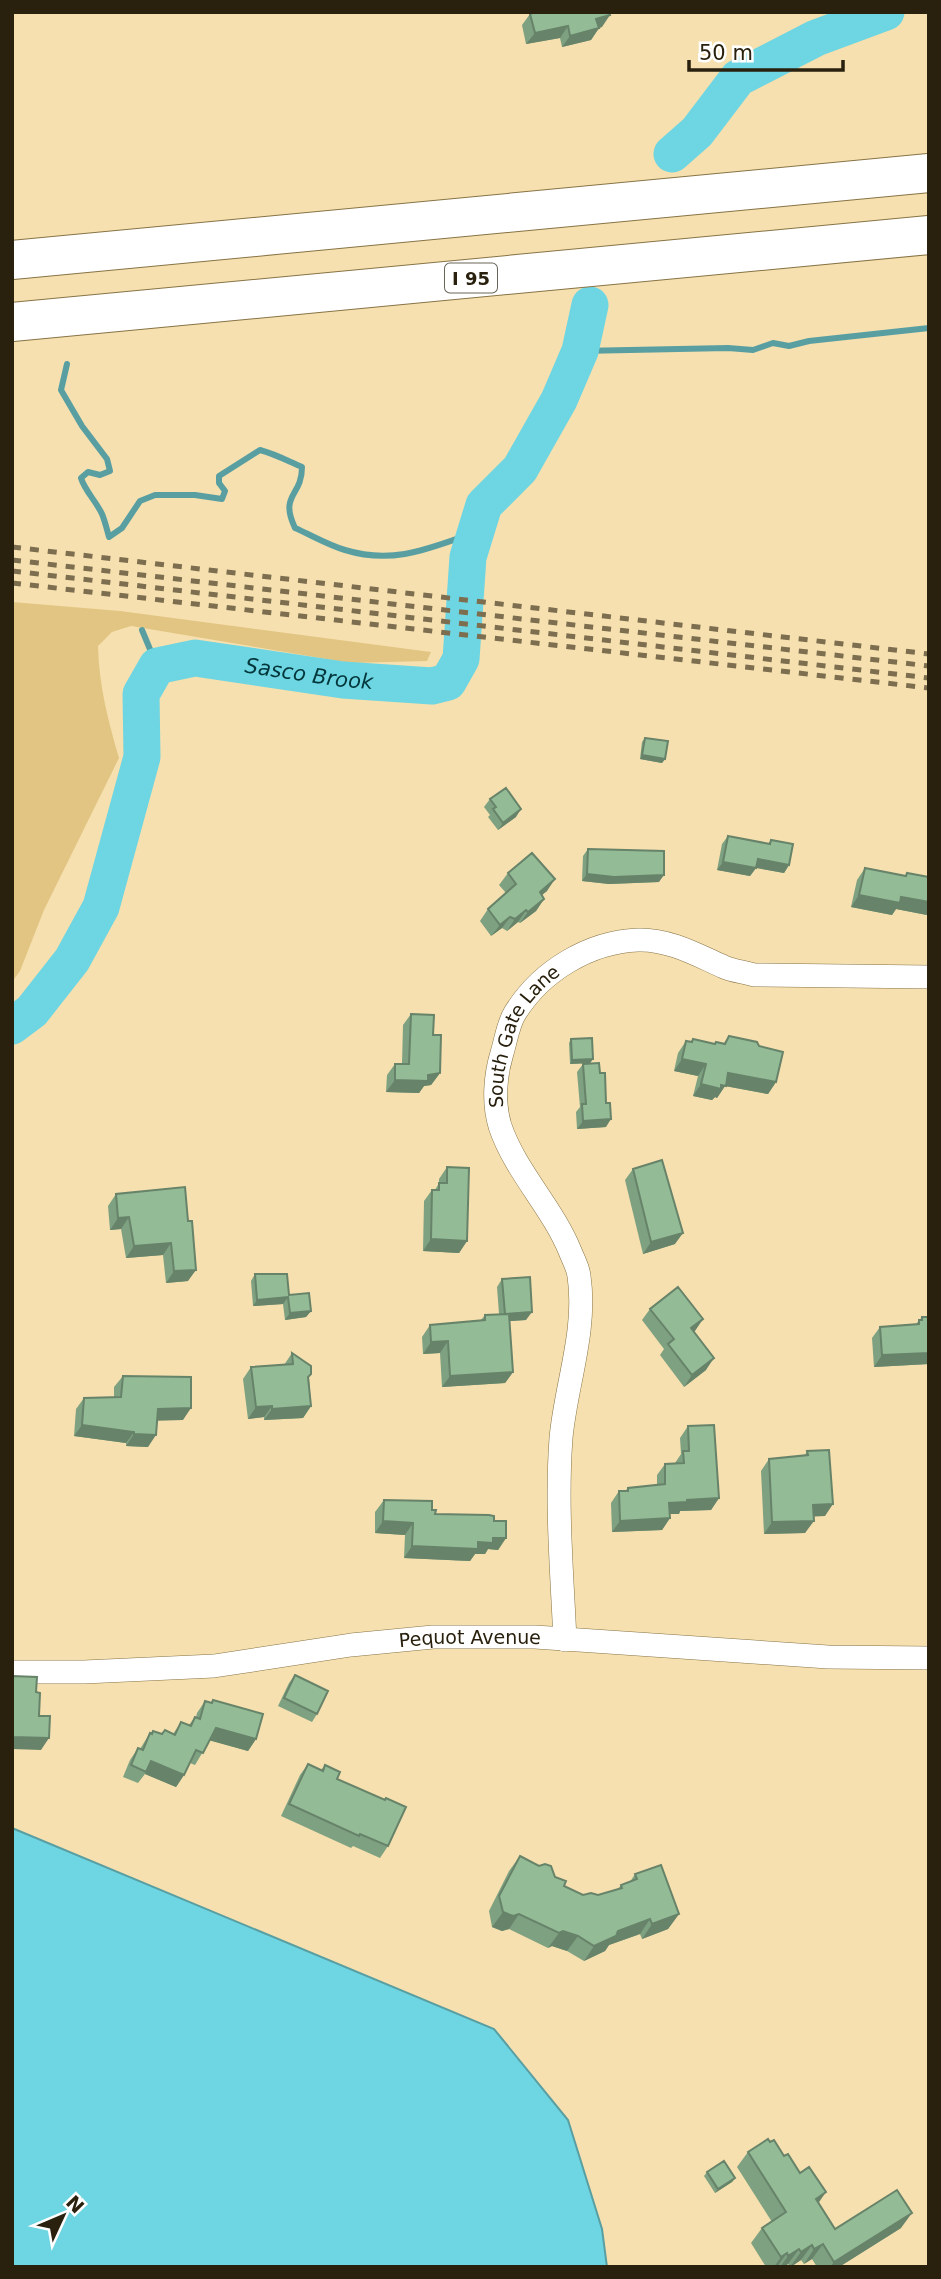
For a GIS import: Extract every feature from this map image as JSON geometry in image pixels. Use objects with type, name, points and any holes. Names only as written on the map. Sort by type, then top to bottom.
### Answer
[{"type":"highway","points":[[12,260],[929,173]]},
{"type":"highway","name":"I 95","points":[[12,322],[929,234]]},
{"type":"street","name":"South Gate Lane","points":[[565,1640],[561,1438],[582,1310],[579,1272],[566,1241],[518,1163],[500,1126],[496,1107],[496,1081],[513,1015],[533,988],[561,964],[586,953],[639,940],[663,943],[690,951],[726,968],[754,975],[929,977]]},
{"type":"street","name":"Pequot Avenue","points":[[12,1672],[84,1672],[214,1665],[351,1645],[433,1637],[535,1637],[828,1657],[929,1658]]},
{"type":"shaded area","points":[[12,602],[120,611],[431,652],[427,661],[350,663],[131,626],[112,632],[98,646],[105,703],[119,758],[44,910],[20,971],[12,982]]},
{"type":"water","points":[[12,1828],[494,2029],[568,2120],[602,2229],[607,2267],[12,2267]]},
{"type":"building","points":[[609,12],[610,15],[596,19],[599,28],[570,36],[568,26],[535,33],[530,14]]},
{"type":"building","points":[[645,738],[668,741],[665,759],[642,755]]},
{"type":"building","points":[[506,788],[521,809],[503,823],[493,809],[496,807],[490,799]]},
{"type":"building","points":[[728,836],[770,844],[771,840],[793,844],[789,865],[758,859],[756,868],[723,862]]},
{"type":"building","points":[[588,849],[664,851],[664,875],[614,877],[587,874]]},
{"type":"building","points":[[532,853],[555,879],[540,892],[544,899],[528,912],[526,910],[515,919],[510,917],[500,925],[488,909],[516,884],[508,873]]},
{"type":"building","points":[[865,868],[906,876],[907,873],[929,877],[929,902],[901,897],[900,903],[859,895]]},
{"type":"building","points":[[411,1014],[434,1015],[433,1035],[441,1035],[440,1073],[428,1075],[428,1081],[395,1080],[395,1064],[409,1064]]},
{"type":"building","points":[[729,1036],[757,1042],[759,1046],[783,1052],[776,1082],[728,1073],[726,1086],[721,1085],[721,1089],[701,1084],[706,1064],[682,1059],[686,1041],[692,1042],[693,1039],[725,1044]]},
{"type":"building","points":[[592,1038],[593,1059],[572,1060],[571,1039]]},
{"type":"building","points":[[599,1063],[600,1073],[605,1073],[606,1103],[610,1103],[611,1119],[583,1121],[582,1104],[586,1104],[583,1064]]},
{"type":"building","points":[[662,1160],[683,1233],[651,1242],[633,1169]]},
{"type":"building","points":[[447,1167],[469,1168],[467,1241],[431,1239],[432,1190],[439,1190],[439,1183],[447,1183]]},
{"type":"building","points":[[185,1187],[188,1221],[192,1221],[196,1270],[174,1271],[171,1243],[134,1246],[129,1217],[118,1218],[116,1194]]},
{"type":"building","points":[[255,1274],[287,1274],[289,1295],[309,1293],[311,1311],[290,1313],[288,1297],[257,1300]]},
{"type":"building","points":[[530,1277],[532,1312],[505,1314],[502,1279]]},
{"type":"building","points":[[678,1287],[703,1319],[691,1328],[714,1358],[692,1375],[668,1344],[674,1339],[650,1309]]},
{"type":"building","points":[[509,1314],[513,1372],[450,1376],[448,1341],[431,1342],[430,1325],[485,1320],[485,1315]]},
{"type":"building","points":[[922,1317],[929,1317],[929,1353],[882,1355],[880,1327],[919,1324]]},
{"type":"building","points":[[292,1353],[311,1366],[311,1374],[308,1377],[311,1406],[272,1409],[272,1406],[256,1407],[251,1367],[293,1364]]},
{"type":"building","points":[[123,1376],[191,1377],[191,1408],[158,1409],[156,1435],[82,1425],[84,1398],[121,1397]]},
{"type":"building","points":[[714,1425],[719,1498],[669,1503],[670,1518],[620,1521],[619,1491],[665,1484],[665,1464],[684,1463],[683,1451],[689,1451],[688,1426]]},
{"type":"building","points":[[829,1450],[833,1504],[813,1505],[814,1521],[772,1522],[769,1459],[808,1455],[807,1451]]},
{"type":"building","points":[[384,1500],[432,1501],[435,1514],[494,1516],[494,1521],[506,1521],[506,1538],[493,1538],[493,1543],[478,1542],[478,1549],[412,1546],[413,1523],[383,1521]]},
{"type":"building","points":[[295,1675],[328,1691],[317,1714],[284,1698]]},
{"type":"building","points":[[12,1676],[37,1677],[36,1692],[40,1693],[39,1716],[50,1716],[49,1738],[12,1737]]},
{"type":"building","points":[[213,1700],[263,1714],[256,1739],[216,1728],[203,1753],[196,1750],[184,1775],[151,1761],[146,1772],[131,1765],[138,1748],[143,1750],[150,1733],[153,1731],[162,1734],[165,1730],[175,1735],[181,1722],[191,1726],[195,1717],[200,1719],[205,1701],[212,1703]]},
{"type":"building","points":[[308,1764],[323,1771],[325,1765],[340,1772],[337,1779],[406,1807],[388,1846],[360,1834],[359,1836],[289,1804]]},
{"type":"building","points":[[520,1856],[539,1866],[551,1866],[555,1877],[566,1881],[564,1886],[583,1895],[598,1895],[622,1888],[621,1885],[637,1879],[635,1874],[661,1865],[679,1914],[652,1924],[650,1919],[618,1931],[616,1936],[594,1946],[578,1936],[563,1931],[559,1933],[519,1914],[513,1916],[503,1912],[499,1896]]},
{"type":"building","points":[[768,2139],[770,2142],[774,2140],[784,2156],[788,2154],[800,2173],[809,2167],[826,2192],[816,2199],[835,2229],[897,2190],[912,2213],[834,2262],[823,2244],[814,2249],[812,2245],[801,2252],[799,2249],[781,2257],[762,2228],[786,2212],[748,2152]]},
{"type":"building","points":[[724,2161],[735,2178],[718,2189],[707,2172]]},
{"type":"waterway","name":"Sasco Brook","points":[[672,154],[697,132],[738,78],[816,38],[886,12]]},
{"type":"waterway","name":"Sasco Brook","points":[[12,1026],[32,1011],[72,960],[101,907],[142,757],[141,694],[157,666],[195,658],[343,680],[432,686],[448,682],[461,659],[468,557],[484,505],[520,469],[559,400],[580,351],[590,305]]},
{"type":"waterway","points":[[580,351],[728,348],[753,350],[773,343],[789,346],[809,341],[929,328]]},
{"type":"waterway","points":[[67,364],[61,390],[82,426],[107,459],[110,471],[100,475],[88,472],[81,478],[102,514],[109,537],[122,528],[140,501],[155,495],[195,495],[222,499],[225,491],[219,483],[219,476],[260,450],[302,467],[299,484],[289,508],[295,528],[339,548],[363,554],[396,555],[427,549],[476,532]]},
{"type":"waterway","points":[[142,630],[157,666]]},
{"type":"railway","points":[[12,547],[929,654]]},
{"type":"railway","points":[[12,560],[929,666]]},
{"type":"railway","points":[[12,571],[929,678]]},
{"type":"railway","points":[[12,583],[929,688]]}]
